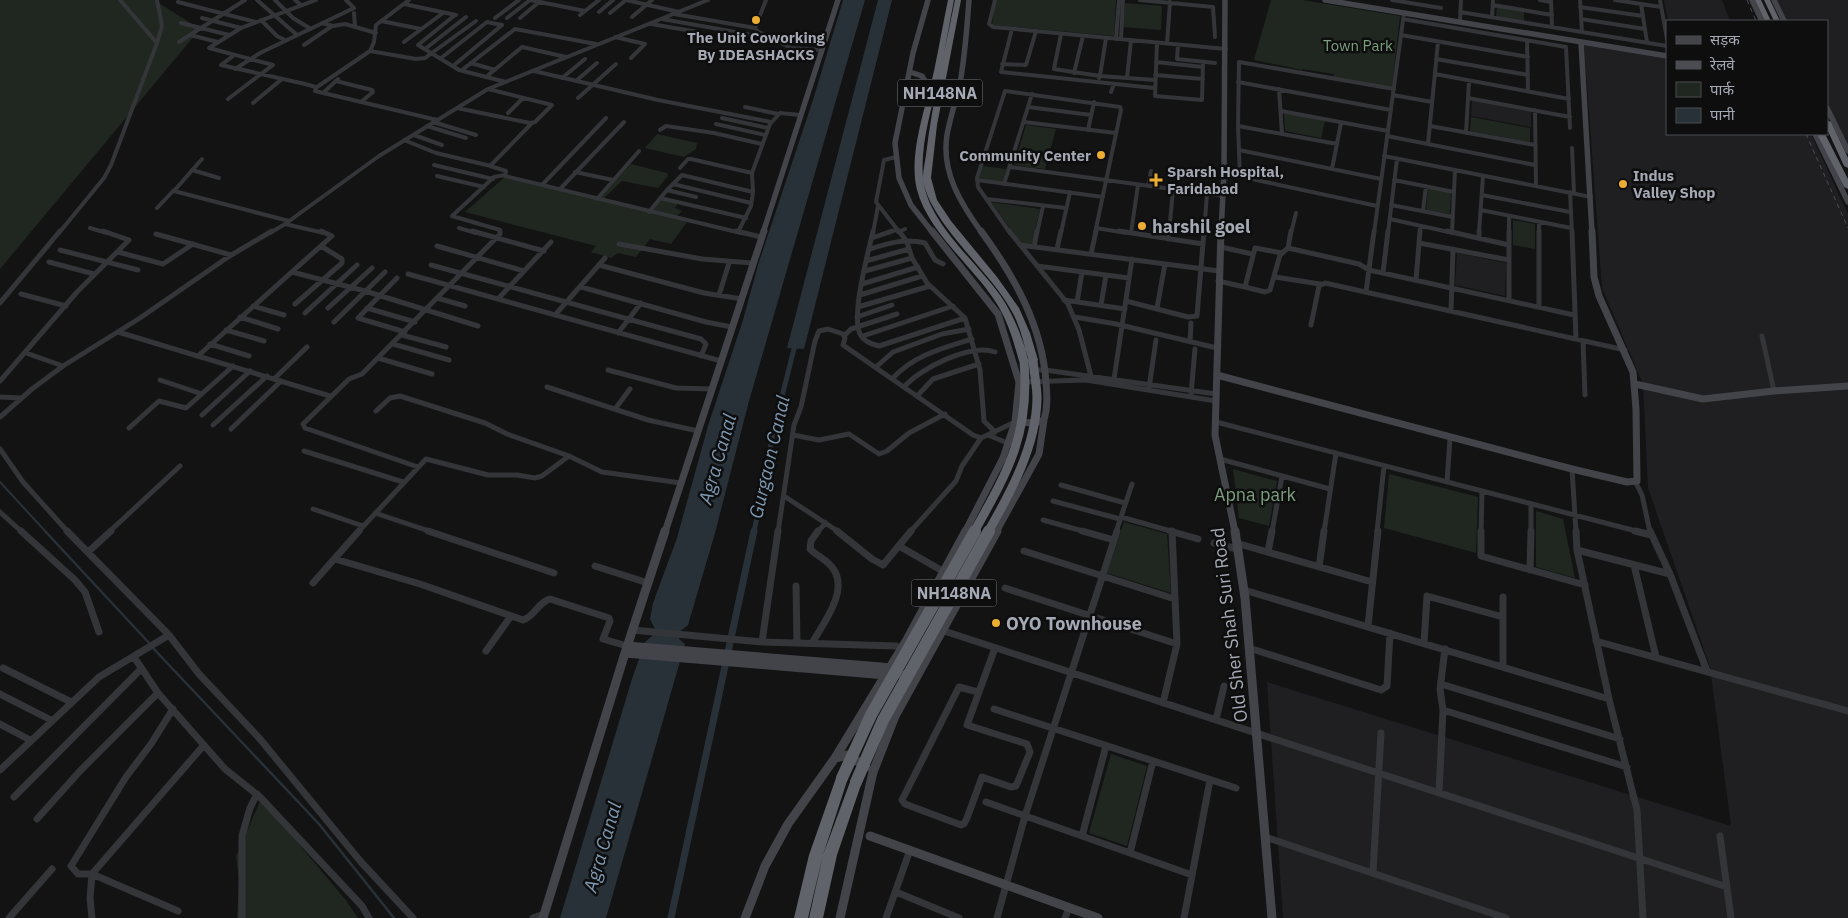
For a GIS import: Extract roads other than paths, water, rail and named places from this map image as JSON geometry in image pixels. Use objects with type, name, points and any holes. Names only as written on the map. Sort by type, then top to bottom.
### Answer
[{"type":"highway","name":"NH148NA","points":[[816,918],[830,855],[856,782],[883,720],[994,522],[1024,461],[1031,438],[1037,399],[1028,361],[1007,312],[985,281],[941,227],[925,202],[921,190],[919,167],[951,0]]},
{"type":"highway","name":"NH148NA","points":[[801,918],[816,855],[842,778],[871,715],[1006,475],[1024,420],[1027,398],[1028,361],[1026,333],[1015,308],[994,279],[948,224],[933,200],[927,178],[933,125],[958,0]]},
{"type":"highway","points":[[1758,0],[1768,20]]},
{"type":"highway","points":[[1767,0],[1777,20]]},
{"type":"highway","points":[[925,81],[935,82]]},
{"type":"highway","points":[[1828,124],[1836,141],[1846,153],[1848,166]]},
{"type":"highway","points":[[1822,135],[1848,187]]},
{"type":"street","points":[[120,0],[157,43]]},
{"type":"street","points":[[0,303],[104,178],[111,166],[162,26],[157,0]]},
{"type":"street","points":[[179,42],[245,0]]},
{"type":"street","points":[[257,0],[297,35]]},
{"type":"street","points":[[275,0],[293,18],[312,28],[324,31]]},
{"type":"street","points":[[295,0],[301,5]]},
{"type":"street","points":[[228,99],[273,65],[209,49],[241,28],[316,0]]},
{"type":"street","points":[[236,69],[285,40],[354,8],[346,0]]},
{"type":"street","points":[[409,0],[375,26],[376,33],[370,51],[314,90],[435,121],[476,135]]},
{"type":"street","points":[[496,18],[520,0]]},
{"type":"street","points":[[507,18],[530,0],[585,11]]},
{"type":"street","points":[[580,15],[599,0]]},
{"type":"street","points":[[599,12],[613,0]]},
{"type":"street","points":[[610,13],[626,0],[676,13],[755,28],[760,33],[791,48],[821,50]]},
{"type":"street","points":[[632,17],[652,0]]},
{"type":"street","points":[[0,417],[21,398],[63,366],[118,332],[231,255],[287,222],[372,160],[488,89],[708,0]]},
{"type":"street","points":[[755,28],[766,0],[759,0]]},
{"type":"street","points":[[533,918],[544,916],[632,630],[838,0]]},
{"type":"street","points":[[745,918],[765,866],[788,824],[835,758],[889,672],[958,548],[1010,444],[1015,422],[1019,382],[998,314],[911,205],[899,178],[894,143],[913,53],[928,0]]},
{"type":"street","points":[[840,918],[873,772],[895,716],[1039,454],[1044,437],[1047,396],[1046,380],[1041,344],[1033,317],[1024,298],[961,203],[950,180],[946,162],[947,137],[961,75],[969,0]]},
{"type":"street","points":[[995,0],[990,25],[1060,34],[1226,49]]},
{"type":"street","points":[[1118,39],[1119,0]]},
{"type":"street","points":[[1118,39],[1123,0]]},
{"type":"street","points":[[1140,0],[1180,1],[1213,7],[1215,38]]},
{"type":"street","name":"Old Sher Shah Suri Road","points":[[1225,0],[1224,173],[1218,282],[1215,435],[1244,590],[1272,918]]},
{"type":"street","points":[[1325,0],[1566,47],[1570,128]]},
{"type":"street","points":[[1392,0],[1442,8]]},
{"type":"street","points":[[1429,6],[1430,0]]},
{"type":"street","points":[[1460,22],[1461,0]]},
{"type":"street","points":[[1492,17],[1493,0]]},
{"type":"street","points":[[1540,0],[1551,1],[1552,27]]},
{"type":"street","points":[[1580,0],[1582,32]]},
{"type":"street","points":[[1615,0],[1661,7]]},
{"type":"street","points":[[1660,0],[1666,34]]},
{"type":"street","points":[[1752,0],[1762,20]]},
{"type":"street","points":[[1774,0],[1784,20]]},
{"type":"street","points":[[178,2],[258,21],[285,40]]},
{"type":"street","points":[[520,18],[539,2]]},
{"type":"street","points":[[1167,44],[1170,2]]},
{"type":"street","points":[[404,4],[456,15],[418,43],[418,46],[462,70],[506,82]]},
{"type":"street","points":[[1641,4],[1647,42]]},
{"type":"street","points":[[1493,5],[1552,15]]},
{"type":"street","points":[[1580,7],[1643,16]]},
{"type":"street","points":[[404,42],[443,12]]},
{"type":"street","points":[[1460,12],[1666,46]]},
{"type":"street","points":[[354,13],[355,27]]},
{"type":"street","points":[[1403,16],[1460,22],[1666,56]]},
{"type":"street","points":[[1366,292],[1403,16]]},
{"type":"street","points":[[425,49],[466,17]]},
{"type":"street","points":[[202,18],[241,28]]},
{"type":"street","points":[[662,19],[770,38]]},
{"type":"street","points":[[1581,19],[1645,30]]},
{"type":"street","points":[[381,21],[421,30]]},
{"type":"street","points":[[370,51],[416,60],[425,58],[476,21]]},
{"type":"street","points":[[441,58],[487,22],[502,25],[453,66]]},
{"type":"street","points":[[181,23],[229,35]]},
{"type":"street","points":[[322,23],[332,26]]},
{"type":"street","points":[[304,45],[332,26],[345,24],[376,33]]},
{"type":"street","points":[[651,24],[698,32]]},
{"type":"street","points":[[462,70],[515,29],[596,44]]},
{"type":"street","points":[[1012,29],[1000,71],[1003,73],[1154,88]]},
{"type":"street","points":[[1002,64],[1026,64],[1036,31]]},
{"type":"street","points":[[1060,34],[1054,69],[1100,76],[1155,80]]},
{"type":"street","points":[[190,35],[218,42]]},
{"type":"street","points":[[1401,35],[1528,57]]},
{"type":"street","points":[[1074,72],[1083,36]]},
{"type":"street","points":[[616,37],[645,44],[631,58]]},
{"type":"street","points":[[1098,82],[1106,38]]},
{"type":"street","points":[[1127,78],[1131,40]]},
{"type":"street","points":[[1528,40],[1528,92]]},
{"type":"street","points":[[1428,144],[1438,42]]},
{"type":"street","points":[[1581,42],[1595,284],[1624,350],[1635,384],[1638,478],[1635,482]]},
{"type":"street","points":[[1157,43],[1154,94],[1158,97],[1200,101],[1202,98],[1203,64]]},
{"type":"street","points":[[1178,45],[1177,59],[1203,64]]},
{"type":"street","points":[[486,76],[522,47],[566,57]]},
{"type":"street","points":[[233,56],[221,65],[317,87]]},
{"type":"street","points":[[562,78],[584,59]]},
{"type":"street","points":[[1436,59],[1528,75]]},
{"type":"street","points":[[1240,177],[1238,63],[1241,61],[1394,89]]},
{"type":"street","points":[[1156,62],[1215,63]]},
{"type":"street","points":[[470,63],[495,70]]},
{"type":"street","points":[[576,81],[597,63]]},
{"type":"street","points":[[578,98],[616,64]]},
{"type":"street","points":[[533,71],[771,122]]},
{"type":"street","points":[[323,93],[336,81],[341,72]]},
{"type":"street","points":[[907,83],[925,81],[922,76],[910,72]]},
{"type":"street","points":[[1435,74],[1569,99]]},
{"type":"street","points":[[1155,75],[1203,79]]},
{"type":"street","points":[[253,103],[282,79]]},
{"type":"street","points":[[336,81],[372,90],[373,92],[361,102]]},
{"type":"street","points":[[1466,133],[1469,81]]},
{"type":"street","points":[[1238,82],[1390,110]]},
{"type":"street","points":[[1111,92],[1114,84]]},
{"type":"street","points":[[488,89],[552,105],[490,166]]},
{"type":"street","points":[[1279,89],[1282,134]]},
{"type":"street","points":[[1090,376],[1084,345],[1075,317],[978,187],[977,180],[1005,90],[1120,107],[1121,110],[1091,254]]},
{"type":"street","points":[[1004,184],[1032,94]]},
{"type":"street","points":[[1393,95],[1432,102]]},
{"type":"street","points":[[508,113],[523,98]]},
{"type":"street","points":[[1468,98],[1570,117]]},
{"type":"street","points":[[1088,130],[1094,102]]},
{"type":"street","points":[[745,106],[778,114],[800,115]]},
{"type":"street","points":[[1028,107],[1091,115]]},
{"type":"street","points":[[457,108],[532,123]]},
{"type":"street","points":[[1534,110],[1536,186]]},
{"type":"street","points":[[1828,110],[1846,153]]},
{"type":"street","points":[[1281,111],[1428,144],[1535,165]]},
{"type":"street","points":[[738,232],[746,218],[751,203],[753,192],[752,172],[768,128],[778,114]]},
{"type":"street","points":[[542,185],[606,118]]},
{"type":"street","points":[[722,118],[768,128]]},
{"type":"street","points":[[560,189],[624,122]]},
{"type":"street","points":[[1024,122],[1116,133]]},
{"type":"street","points":[[1332,169],[1341,123]]},
{"type":"street","points":[[716,124],[765,135]]},
{"type":"street","points":[[427,126],[466,138]]},
{"type":"street","points":[[660,130],[666,126],[720,134],[762,144]]},
{"type":"street","points":[[1238,126],[1337,144]]},
{"type":"street","points":[[1430,126],[1535,146]]},
{"type":"street","points":[[414,135],[442,145]]},
{"type":"street","points":[[1815,135],[1848,202]]},
{"type":"street","points":[[404,140],[436,152],[506,171],[505,175]]},
{"type":"street","points":[[1572,148],[1570,212],[1576,339]]},
{"type":"street","points":[[1239,150],[1381,179]]},
{"type":"street","points":[[598,199],[639,151]]},
{"type":"street","points":[[1384,156],[1591,197]]},
{"type":"street","points":[[896,157],[884,160],[876,198],[878,206],[903,239],[922,276],[930,286],[965,318],[979,364],[984,421],[995,432]]},
{"type":"street","points":[[157,208],[202,159]]},
{"type":"street","points":[[680,168],[691,159],[752,172]]},
{"type":"street","points":[[1383,273],[1397,159]]},
{"type":"street","points":[[434,165],[493,179]]},
{"type":"street","points":[[1010,168],[1223,196]]},
{"type":"street","points":[[192,170],[220,178]]},
{"type":"street","points":[[1452,233],[1455,170]]},
{"type":"street","points":[[1148,186],[1151,171]]},
{"type":"street","points":[[575,172],[613,180]]},
{"type":"street","points":[[1224,173],[1377,206]]},
{"type":"street","points":[[418,467],[303,427],[304,422],[350,377],[362,374],[501,232],[500,230],[452,216],[493,179],[505,175],[649,212],[761,237]]},
{"type":"street","points":[[649,212],[682,175],[753,192]]},
{"type":"street","points":[[437,176],[484,187]]},
{"type":"street","points":[[1479,238],[1483,176]]},
{"type":"street","points":[[977,180],[1103,197]]},
{"type":"street","points":[[1394,180],[1454,192]]},
{"type":"street","points":[[673,184],[751,203]]},
{"type":"street","points":[[711,193],[718,185]]},
{"type":"street","points":[[1131,233],[1138,185]]},
{"type":"street","points":[[1423,211],[1426,186]]},
{"type":"street","points":[[174,190],[332,235],[198,355]]},
{"type":"street","points":[[667,190],[696,198]]},
{"type":"street","points":[[1168,239],[1173,190]]},
{"type":"street","points":[[1057,249],[1070,192]]},
{"type":"street","points":[[1126,301],[1188,317],[1197,316],[1207,194]]},
{"type":"street","points":[[1482,195],[1570,212]]},
{"type":"street","points":[[660,198],[746,218]]},
{"type":"street","points":[[987,199],[1066,208]]},
{"type":"street","points":[[1391,205],[1453,217]]},
{"type":"street","points":[[878,206],[873,220],[872,238],[866,261],[857,317],[858,327],[868,343],[879,346],[965,318]]},
{"type":"street","points":[[1034,247],[1043,206]]},
{"type":"street","points":[[1481,210],[1571,228]]},
{"type":"street","points":[[1218,282],[1268,292],[1275,277],[1282,253],[1288,248],[1296,213]]},
{"type":"street","points":[[1509,216],[1509,300]]},
{"type":"street","points":[[1390,219],[1509,245]]},
{"type":"street","points":[[1539,222],[1539,307]]},
{"type":"street","points":[[1416,280],[1420,226]]},
{"type":"street","points":[[0,381],[94,274],[129,240],[90,228]]},
{"type":"street","points":[[459,228],[544,251]]},
{"type":"street","points":[[1096,228],[1203,244]]},
{"type":"street","points":[[872,238],[906,229]]},
{"type":"street","points":[[156,234],[231,255]]},
{"type":"street","points":[[870,249],[903,239],[925,243],[935,260],[943,264]]},
{"type":"street","points":[[498,299],[551,242]]},
{"type":"street","points":[[1419,242],[1509,260]]},
{"type":"street","points":[[118,252],[163,264],[193,244]]},
{"type":"street","points":[[620,244],[661,253],[729,263],[752,263]]},
{"type":"street","points":[[1020,245],[1219,271]]},
{"type":"street","points":[[296,304],[343,261],[321,246]]},
{"type":"street","points":[[437,246],[524,271]]},
{"type":"street","points":[[1221,247],[1252,254]]},
{"type":"street","points":[[1245,287],[1255,248],[1282,253]]},
{"type":"street","points":[[1288,248],[1358,264],[1369,270],[1574,315]]},
{"type":"street","points":[[866,261],[909,249]]},
{"type":"street","points":[[1451,311],[1453,249]]},
{"type":"street","points":[[60,250],[138,270]]},
{"type":"street","points":[[555,315],[605,258]]},
{"type":"street","points":[[865,271],[912,258]]},
{"type":"street","points":[[1114,379],[1132,259]]},
{"type":"street","points":[[49,262],[94,274]]},
{"type":"street","points":[[719,296],[729,263]]},
{"type":"street","points":[[1158,308],[1164,264]]},
{"type":"street","points":[[431,265],[701,339],[706,344],[701,356]]},
{"type":"street","points":[[599,265],[687,289],[719,296],[742,298]]},
{"type":"street","points":[[305,313],[357,266]]},
{"type":"street","points":[[1037,266],[1129,278]]},
{"type":"street","points":[[862,284],[918,267]]},
{"type":"street","points":[[328,308],[372,268]]},
{"type":"street","points":[[292,272],[366,291],[478,326]]},
{"type":"street","points":[[334,322],[385,272]]},
{"type":"street","points":[[1077,302],[1082,272]]},
{"type":"street","points":[[408,274],[721,361]]},
{"type":"street","points":[[1101,305],[1106,275]]},
{"type":"street","points":[[860,295],[922,276]]},
{"type":"street","points":[[1275,277],[1320,284],[1325,283],[1624,350]]},
{"type":"street","points":[[397,278],[359,316],[360,319],[446,347]]},
{"type":"street","points":[[1311,325],[1320,284]]},
{"type":"street","points":[[858,306],[930,286]]},
{"type":"street","points":[[581,287],[641,302],[706,322],[732,327]]},
{"type":"street","points":[[21,294],[66,306]]},
{"type":"street","points":[[437,298],[465,306]]},
{"type":"street","points":[[1064,300],[1125,309]]},
{"type":"street","points":[[618,333],[641,302]]},
{"type":"street","points":[[857,317],[892,305]]},
{"type":"street","points":[[253,306],[284,315]]},
{"type":"street","points":[[863,336],[953,306]]},
{"type":"street","points":[[367,308],[415,322]]},
{"type":"street","points":[[897,314],[851,329],[845,335],[843,345],[905,386],[973,435],[981,438]]},
{"type":"street","points":[[240,317],[278,329]]},
{"type":"street","points":[[1075,317],[1123,325],[1217,348]]},
{"type":"street","points":[[1190,342],[1191,323]]},
{"type":"street","points":[[762,642],[794,425],[802,408],[817,334],[822,329],[845,335]]},
{"type":"street","points":[[876,367],[893,352],[942,334],[969,329]]},
{"type":"street","points":[[226,330],[264,341]]},
{"type":"street","points":[[118,332],[330,396]]},
{"type":"street","points":[[1762,336],[1774,391]]},
{"type":"street","points":[[893,378],[904,365],[972,339]]},
{"type":"street","points":[[1150,387],[1156,340]]},
{"type":"street","points":[[1583,341],[1585,395]]},
{"type":"street","points":[[210,344],[249,356]]},
{"type":"street","points":[[393,344],[449,360]]},
{"type":"street","points":[[274,379],[307,347]]},
{"type":"street","points":[[905,386],[911,377],[927,367],[976,351],[986,349],[995,352]]},
{"type":"street","points":[[1191,394],[1195,349]]},
{"type":"street","points":[[26,353],[63,366]]},
{"type":"street","points":[[378,358],[432,374]]},
{"type":"street","points":[[918,395],[933,379],[979,364]]},
{"type":"street","points":[[129,428],[159,401],[186,408],[233,366]]},
{"type":"street","points":[[608,370],[676,388],[712,389]]},
{"type":"street","points":[[1016,370],[1045,370],[1114,379],[1216,398]]},
{"type":"street","points":[[202,415],[250,371]]},
{"type":"street","points":[[1217,375],[1450,438],[1572,469],[1627,482],[1635,482]]},
{"type":"street","points":[[213,425],[267,376]]},
{"type":"street","points":[[160,380],[202,394]]},
{"type":"street","points":[[1019,382],[1086,380],[1150,387]]},
{"type":"street","points":[[231,429],[281,381]]},
{"type":"street","points":[[1635,384],[1703,399],[1774,391],[1848,386]]},
{"type":"street","points":[[547,387],[654,421],[698,430]]},
{"type":"street","points":[[615,408],[630,389]]},
{"type":"street","points":[[376,410],[390,398],[400,396],[484,423],[507,434],[569,456],[602,472],[646,476],[681,483]]},
{"type":"street","points":[[0,397],[21,398]]},
{"type":"street","points":[[794,434],[819,440],[849,434],[879,454],[892,447],[909,433],[945,414]]},
{"type":"street","points":[[784,496],[826,523],[882,566],[948,491],[981,438],[1015,422],[1035,423],[1044,420]]},
{"type":"street","points":[[1216,422],[1651,535]]},
{"type":"street","points":[[988,435],[1010,444]]},
{"type":"street","points":[[1447,482],[1450,438]]},
{"type":"street","points":[[0,449],[23,482],[58,522],[169,635],[199,674],[260,739],[361,862],[413,918]]},
{"type":"street","points":[[304,451],[403,482]]},
{"type":"street","points":[[1319,567],[1336,453]]},
{"type":"street","points":[[313,583],[424,460],[432,459],[488,475],[517,475],[535,478],[542,476],[569,456]]},
{"type":"street","points":[[1220,459],[1330,489]]},
{"type":"street","points":[[88,552],[180,466]]},
{"type":"street","points":[[1368,626],[1384,466]]},
{"type":"street","points":[[1572,469],[1577,550],[1609,699],[1638,810],[1643,918]]},
{"type":"street","points":[[1268,552],[1282,476]]},
{"type":"street","points":[[1635,482],[1642,495],[1651,535],[1670,574],[1707,671]]},
{"type":"street","points":[[997,918],[1025,816],[1132,484]]},
{"type":"street","points":[[1061,485],[1125,503]]},
{"type":"street","points":[[1482,492],[1481,555],[1584,585]]},
{"type":"street","points":[[1052,501],[1198,539]]},
{"type":"street","points":[[1530,570],[1531,504]]},
{"type":"street","points":[[313,509],[363,526]]},
{"type":"street","points":[[375,513],[554,573]]},
{"type":"street","points":[[1,515],[75,580],[85,592],[99,632]]},
{"type":"street","points":[[1043,520],[1114,540]]},
{"type":"street","points":[[812,643],[836,597],[840,584],[834,569],[810,549],[811,540],[814,535],[826,523]]},
{"type":"street","points":[[1163,703],[1177,644],[1172,531]]},
{"type":"street","points":[[1214,543],[1268,552],[1372,582]]},
{"type":"street","points":[[899,546],[939,569]]},
{"type":"street","points":[[1577,550],[1670,574]]},
{"type":"street","points":[[1024,551],[1175,599]]},
{"type":"street","points":[[335,559],[420,584],[527,620],[543,601],[550,599],[609,618],[610,622],[603,639],[626,649],[889,672],[915,678]]},
{"type":"street","points":[[1634,565],[1656,657]]},
{"type":"street","points":[[595,566],[648,584]]},
{"type":"street","points":[[796,586],[797,643]]},
{"type":"street","points":[[1005,588],[1177,644]]},
{"type":"street","points":[[1244,590],[1609,699]]},
{"type":"street","points":[[1424,643],[1427,596],[1503,617]]},
{"type":"street","points":[[1503,597],[1503,666]]},
{"type":"street","points":[[486,651],[512,616]]},
{"type":"street","points":[[632,630],[762,642],[896,646]]},
{"type":"street","points":[[941,630],[1727,888]]},
{"type":"street","points":[[1250,648],[1380,690],[1385,689],[1390,633]]},
{"type":"street","points":[[0,770],[51,720],[106,671],[134,657],[169,635]]},
{"type":"street","points":[[1596,641],[1848,711]]},
{"type":"street","points":[[978,692],[960,687],[903,796],[902,800],[905,804],[964,824],[982,777],[1010,788],[1016,786],[1030,752],[1029,747],[1026,744],[967,724],[994,648]]},
{"type":"street","points":[[1439,793],[1443,710],[1440,706],[1445,649]]},
{"type":"street","points":[[134,657],[158,693],[225,769],[257,794],[362,906],[369,918]]},
{"type":"street","points":[[3,668],[71,702]]},
{"type":"street","points":[[14,797],[141,669]]},
{"type":"street","points":[[1441,684],[1620,739]]},
{"type":"street","points":[[1216,720],[1224,686]]},
{"type":"street","points":[[37,819],[80,771],[158,693]]},
{"type":"street","points":[[0,694],[51,720]]},
{"type":"street","points":[[173,709],[152,744],[126,776],[71,866],[78,874],[92,874],[178,910]]},
{"type":"street","points":[[994,709],[1236,788]]},
{"type":"street","points":[[1443,710],[1627,767]]},
{"type":"street","points":[[0,724],[30,740]]},
{"type":"street","points":[[1373,873],[1381,733]]},
{"type":"street","points":[[92,918],[90,898],[92,874],[204,745]]},
{"type":"street","points":[[1082,836],[1106,746]]},
{"type":"street","points":[[835,758],[840,755],[849,755],[873,772]]},
{"type":"street","points":[[1130,853],[1153,761]]},
{"type":"street","points":[[1184,918],[1210,780]]},
{"type":"street","points":[[242,918],[242,836],[257,794]]},
{"type":"street","points":[[986,802],[1192,875]]},
{"type":"street","points":[[870,836],[1098,918]]},
{"type":"street","points":[[1720,836],[1731,918]]},
{"type":"street","points":[[1265,837],[1506,918]]},
{"type":"street","points":[[886,918],[910,850]]},
{"type":"street","points":[[9,918],[52,869]]},
{"type":"street","points":[[896,892],[959,918]]},
{"type":"street","points":[[1066,918],[1069,908]]},
{"type":"water","name":"Agra Canal","points":[[843,0],[865,0],[749,401],[715,533],[688,625],[678,633],[679,639],[685,644],[606,918],[560,918],[632,679],[645,642],[656,631],[650,619],[653,603],[677,538],[708,426],[743,320],[758,265],[813,100]]},
{"type":"water","points":[[878,0],[892,0],[804,349],[787,348]]},
{"type":"waterway","name":"Gurgaon Canal","points":[[754,532],[774,428],[796,341]]},
{"type":"waterway","points":[[0,482],[46,532]]},
{"type":"waterway","points":[[45,531],[150,644]]},
{"type":"waterway","name":"Gurgaon Canal","points":[[671,918],[754,531]]},
{"type":"waterway","points":[[153,648],[319,824],[394,918]]},
{"type":"railway","points":[[1747,0],[1756,20]]},
{"type":"railway","points":[[1806,135],[1848,228]]},
{"type":"place","name":"The Unit Coworking By IDEASHACKS","points":[[756,20]]},
{"type":"place","name":"Community Center","points":[[1101,155]]},
{"type":"place","name":"Sparsh Hospital, Faridabad","points":[[1156,180]]},
{"type":"place","name":"Indus Valley Shop","points":[[1623,184]]},
{"type":"place","name":"harshil goel","points":[[1142,226]]},
{"type":"place","name":"OYO Townhouse","points":[[996,623]]},
{"type":"park label","name":"Town Park","points":[[1358,45]]},
{"type":"park label","name":"Apna park","points":[[1255,494]]}]
